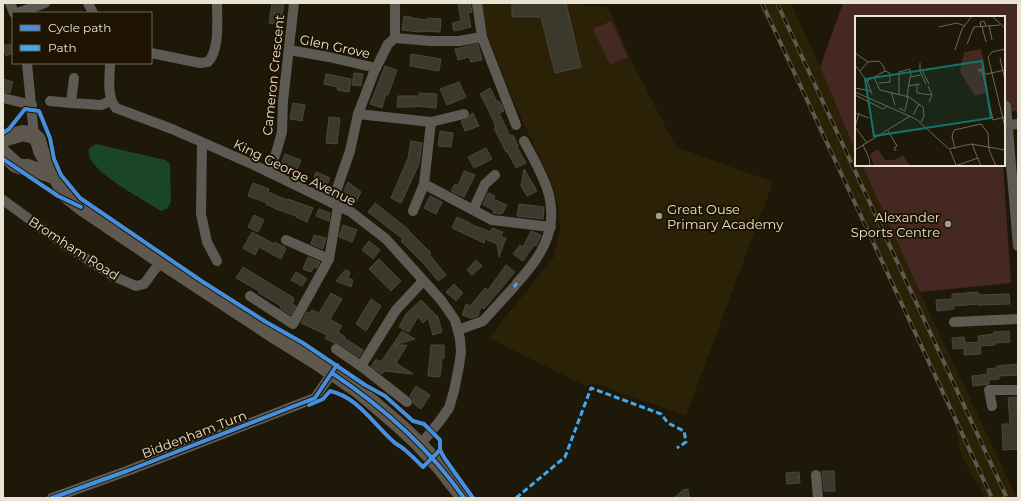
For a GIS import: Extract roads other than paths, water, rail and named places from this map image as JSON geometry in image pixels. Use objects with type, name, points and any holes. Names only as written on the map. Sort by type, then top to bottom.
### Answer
[{"type":"main road","points":[[56,177],[28,167],[22,167],[11,162],[5,154],[8,143],[18,136],[38,140],[41,151],[56,177],[66,195],[81,207],[161,261],[274,336],[315,361],[369,399],[420,445],[440,466],[464,498]]},
{"type":"main road","points":[[28,167],[37,161],[41,151]]},
{"type":"street","points":[[10,3],[14,12]]},
{"type":"street","points":[[18,12],[45,3]]},
{"type":"street","points":[[88,3],[92,12]]},
{"type":"street","points":[[152,53],[200,63],[208,62],[213,55],[217,35],[217,3]]},
{"type":"street","name":"Cameron Crescent","points":[[268,172],[276,153],[282,132],[283,101],[294,3]]},
{"type":"street","points":[[394,3],[395,38]]},
{"type":"street","points":[[477,3],[482,37],[516,125]]},
{"type":"street","points":[[250,296],[293,324],[329,259],[335,204],[350,152],[358,114],[376,68],[388,44],[395,38],[430,41],[459,41],[482,37]]},
{"type":"street","name":"Glen Grove","points":[[289,50],[329,57],[376,68]]},
{"type":"street","points":[[18,136],[32,107],[27,64]]},
{"type":"street","points":[[50,101],[101,105],[111,101],[109,89],[110,64]]},
{"type":"street","points":[[71,103],[74,78]]},
{"type":"street","points":[[3,98],[32,107]]},
{"type":"street","name":"King George Avenue","points":[[111,101],[118,110],[172,129],[352,212],[386,239],[424,281],[441,300],[455,320],[461,352],[454,391],[449,408],[420,445]]},
{"type":"street","points":[[1006,106],[1013,124],[1018,246]]},
{"type":"street","points":[[358,114],[431,122],[464,114]]},
{"type":"street","points":[[413,211],[424,184],[431,122]]},
{"type":"street","points":[[458,330],[483,321],[530,268],[537,258],[551,227],[549,193],[524,141]]},
{"type":"street","points":[[202,143],[201,214],[207,242],[217,261]]},
{"type":"street","points":[[473,210],[485,184],[495,174]]},
{"type":"street","points":[[424,184],[492,220],[551,227]]},
{"type":"street","name":"Bromham Road","points":[[3,200],[58,240],[113,276],[136,286],[144,284],[161,261]]},
{"type":"street","points":[[286,240],[329,259]]},
{"type":"street","points":[[361,366],[396,310],[424,281]]},
{"type":"street","points":[[954,322],[1018,319]]},
{"type":"street","points":[[336,349],[361,366],[407,402]]},
{"type":"street","name":"Biddenham Turn","points":[[52,498],[315,398],[332,373]]},
{"type":"street","points":[[992,406],[989,390],[1018,390]]},
{"type":"street","points":[[816,475],[818,498]]},
{"type":"railway","points":[[762,3],[992,498]]},
{"type":"railway","points":[[777,3],[1007,498]]},
{"type":"place","name":"Great Ouse Primary Academy","points":[[659,216]]},
{"type":"place","name":"Alexander Sports Centre","points":[[948,224]]}]
